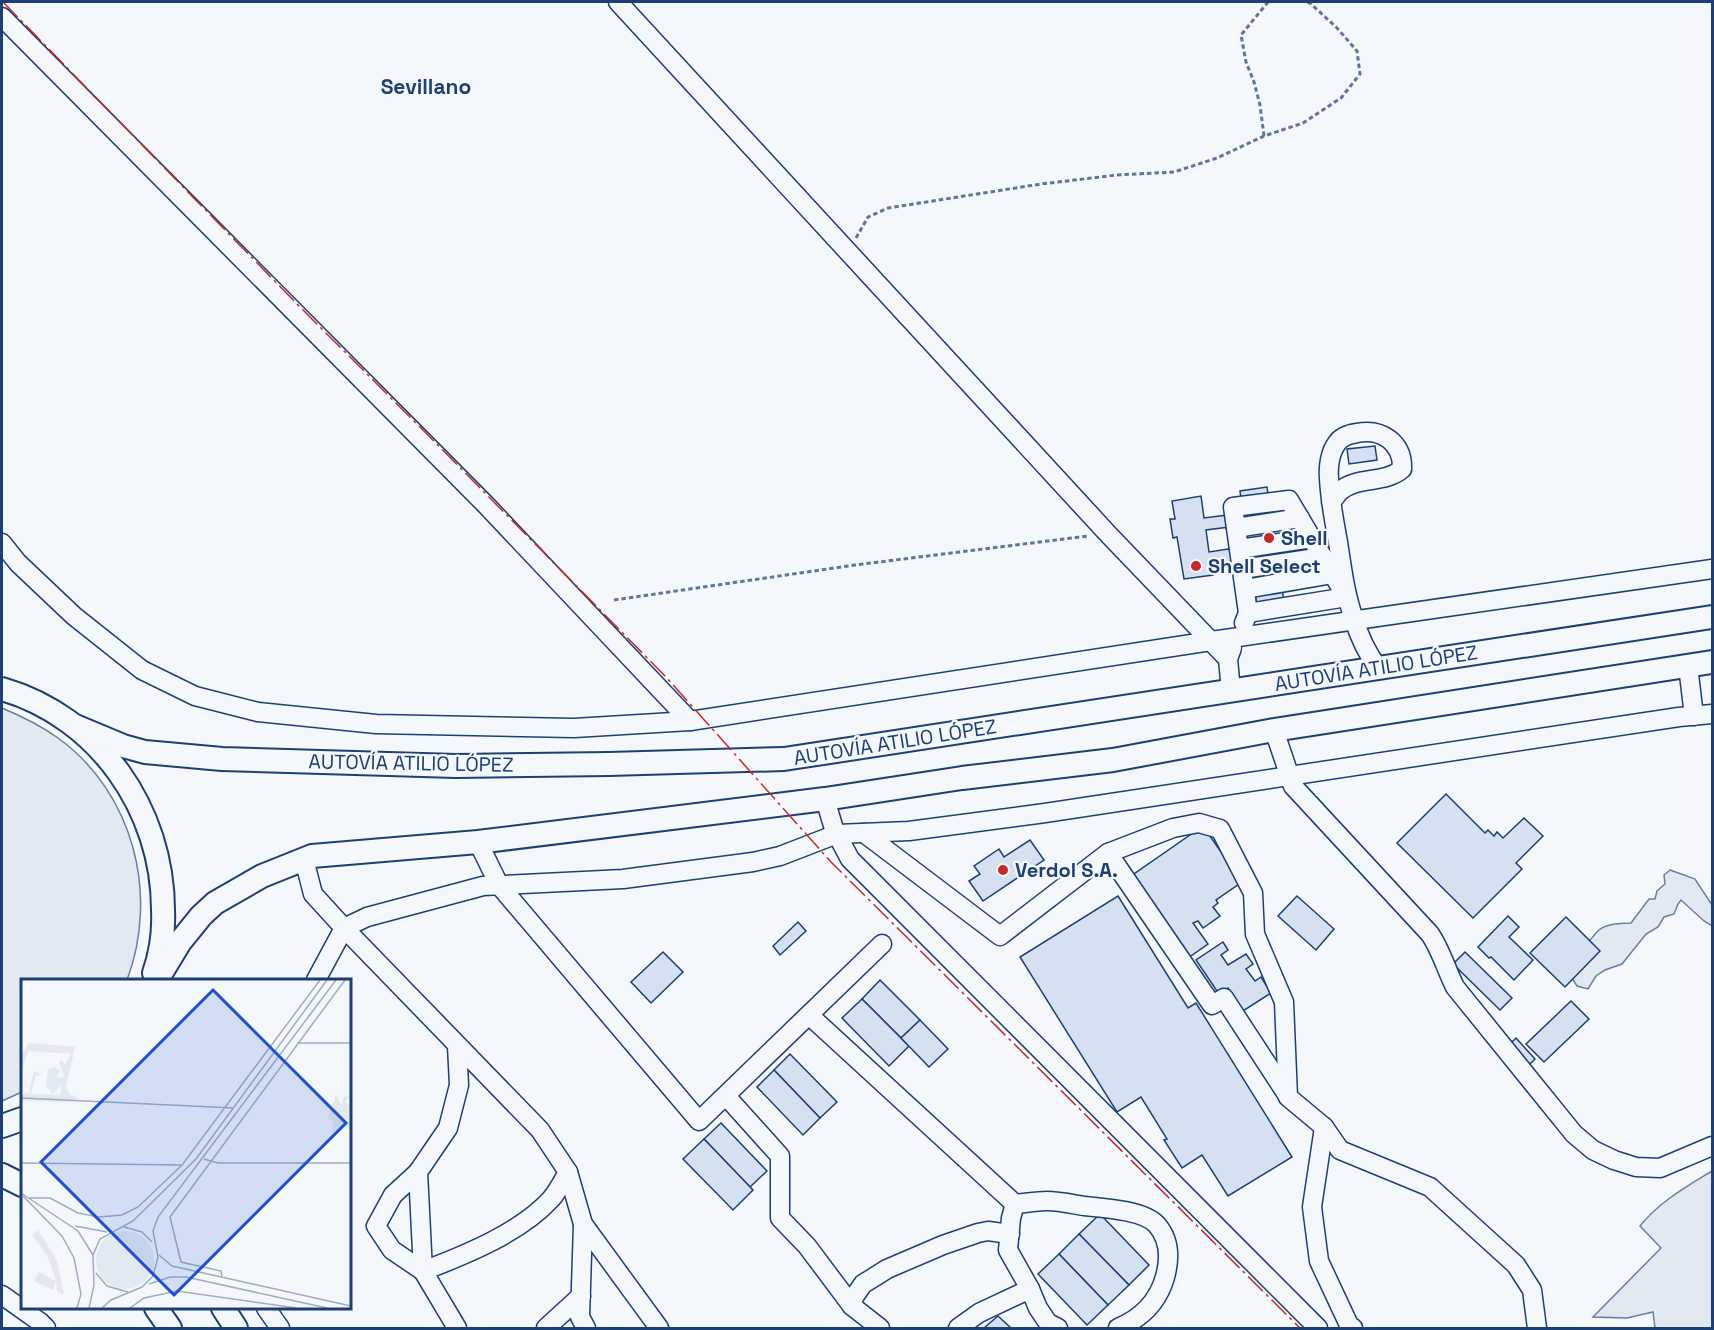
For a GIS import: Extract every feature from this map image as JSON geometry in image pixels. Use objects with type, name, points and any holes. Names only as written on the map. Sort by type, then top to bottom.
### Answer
[{"type":"main road","name":"AUTOVÍA ATILIO LÓPEZ","points":[[75,726],[123,746],[145,752],[222,759],[456,766],[784,759],[1713,617]]},
{"type":"main road","points":[[158,979],[180,942],[215,903],[262,876],[304,859],[322,855],[478,842],[1113,760],[1274,730],[1713,662]]},
{"type":"main road","name":"AUTOVÍA ATILIO LÓPEZ","points":[[2,688],[46,707],[75,726],[103,752],[127,782],[145,816],[157,852],[164,889],[164,927],[153,979]]},
{"type":"main road","points":[[2,1126],[21,1119]]},
{"type":"main road","points":[[2,1175],[21,1184]]},
{"type":"main road","points":[[157,1309],[170,1329]]},
{"type":"main road","points":[[224,1309],[236,1329]]},
{"type":"street","points":[[618,2],[1108,534],[1228,659]]},
{"type":"street","points":[[2,17],[486,505],[690,721]]},
{"type":"street","points":[[1331,502],[1340,491],[1352,485],[1389,477],[1402,469],[1399,450],[1389,439],[1379,433],[1363,432],[1350,434],[1337,441],[1331,455],[1329,476],[1331,502],[1347,597],[1368,654],[1378,668]]},
{"type":"street","points":[[1231,690],[1228,659],[1248,613],[1233,507],[1289,500],[1347,597]]},
{"type":"street","points":[[1239,549],[1312,538]]},
{"type":"street","points":[[2,543],[18,564],[74,616],[133,663],[142,670],[195,696],[258,712],[376,724],[574,728],[690,721],[1211,641],[1713,569]]},
{"type":"street","points":[[1242,569],[1323,557]]},
{"type":"street","points":[[1245,589],[1333,574]]},
{"type":"street","points":[[1248,613],[1347,597]]},
{"type":"street","points":[[1688,666],[1694,716]]},
{"type":"street","points":[[317,979],[344,928],[367,917],[483,886],[623,879],[753,862],[780,856],[837,834],[909,831],[1034,815],[1713,714]]},
{"type":"street","points":[[1274,730],[1293,786],[1430,934],[1455,987],[1574,1134],[1593,1150],[1636,1167],[1660,1168],[1713,1146]]},
{"type":"street","points":[[825,799],[837,834],[850,859],[876,887],[1318,1329]]},
{"type":"street","points":[[864,832],[1000,936],[1108,853],[1173,828],[1199,823],[1220,829],[1253,893],[1255,934],[1284,1002],[1288,1097]]},
{"type":"street","points":[[478,842],[499,885],[699,1121],[882,944]]},
{"type":"street","points":[[1108,853],[1212,1005],[1224,998],[1288,1097],[1324,1127],[1340,1150],[1430,1187],[1516,1264],[1532,1290],[1536,1329]]},
{"type":"street","points":[[304,859],[313,894],[540,1130],[568,1172],[583,1224],[580,1317],[586,1329]]},
{"type":"street","points":[[809,1015],[1015,1204],[1047,1201],[1112,1208],[1140,1215],[1156,1223],[1165,1236],[1169,1264],[1161,1290],[1153,1304],[1118,1329]]},
{"type":"street","points":[[457,1046],[459,1085],[448,1128],[418,1172],[393,1195],[376,1226],[392,1250],[423,1271],[457,1329]]},
{"type":"street","points":[[726,1096],[780,1156],[780,1218],[807,1246],[852,1306],[880,1329]]},
{"type":"street","points":[[1324,1127],[1312,1207],[1319,1261],[1353,1329]]},
{"type":"street","points":[[418,1172],[423,1271]]},
{"type":"street","points":[[423,1271],[464,1255],[519,1226],[551,1199],[568,1172]]},
{"type":"street","points":[[1015,1204],[1011,1218],[1008,1250],[1030,1288],[1038,1308],[1048,1323],[1058,1329]]},
{"type":"street","points":[[583,1224],[659,1329]]},
{"type":"street","points":[[852,1306],[854,1297],[863,1284],[887,1269],[978,1233],[988,1231],[1010,1234]]},
{"type":"street","points":[[957,1329],[980,1313],[1030,1288]]},
{"type":"street","points":[[2,1295],[21,1308]]},
{"type":"street","points":[[546,1329],[581,1296]]},
{"type":"street","points":[[22,1309],[46,1329]]},
{"type":"street","points":[[268,1309],[280,1329]]},
{"type":"path","points":[[1264,136],[1260,105],[1254,82],[1245,62],[1241,35],[1268,2]]},
{"type":"path","points":[[865,269],[856,237],[868,217],[888,208],[1041,184],[1118,175],[1174,172],[1216,158],[1264,136],[1303,123],[1341,98],[1360,74],[1357,51],[1310,3],[1306,2]]},
{"type":"path","points":[[614,600],[855,565],[1108,534]]},
{"type":"shaded area","points":[[2,708],[58,738],[84,761],[105,787],[122,816],[133,848],[139,881],[140,914],[136,947],[127,979],[21,979],[21,1092],[2,1101]]},
{"type":"shaded area","points":[[1670,870],[1695,879],[1712,905],[1712,926],[1681,900],[1674,914],[1664,917],[1658,927],[1646,934],[1622,964],[1596,976],[1588,989],[1577,986],[1570,975],[1591,939],[1606,926],[1631,923],[1649,899],[1655,899],[1657,891],[1665,884],[1664,875]]},
{"type":"shaded area","points":[[1712,1171],[1712,1328],[1655,1328],[1653,1312],[1627,1318],[1593,1317],[1661,1248],[1640,1226],[1647,1217],[1664,1202]]},
{"type":"building","points":[[1375,446],[1377,460],[1349,464],[1347,449]]},
{"type":"building","points":[[1267,487],[1284,602],[1257,606],[1250,559],[1211,564],[1213,575],[1184,579],[1177,537],[1173,538],[1170,519],[1175,519],[1172,501],[1201,496],[1204,518],[1243,513],[1240,491]],"holes":[[[1245,525],[1248,546],[1209,552],[1206,530]]]},
{"type":"building","points":[[1446,794],[1485,833],[1488,830],[1494,836],[1497,832],[1503,838],[1524,818],[1543,836],[1516,863],[1522,869],[1473,918],[1397,843]]},
{"type":"building","points":[[1203,826],[1242,882],[1216,900],[1218,903],[1213,907],[1220,916],[1203,928],[1198,921],[1193,923],[1208,944],[1188,958],[1131,876]]},
{"type":"building","name":"Verdol S.A.","points":[[1030,840],[1044,860],[983,901],[969,881],[980,874],[974,866],[999,849],[1004,857]]},
{"type":"building","points":[[1118,896],[1188,1008],[1196,1003],[1292,1157],[1228,1196],[1202,1155],[1182,1168],[1141,1097],[1117,1112],[1020,957]]},
{"type":"building","points":[[1297,896],[1334,929],[1316,950],[1278,916]]},
{"type":"building","points":[[1508,916],[1519,927],[1509,937],[1533,960],[1514,980],[1478,947]]},
{"type":"building","points":[[1566,917],[1600,951],[1565,987],[1530,953]]},
{"type":"building","points":[[798,922],[806,931],[780,955],[773,946]]},
{"type":"building","points":[[1223,942],[1228,950],[1221,955],[1228,965],[1246,954],[1253,964],[1246,969],[1255,981],[1261,977],[1271,993],[1243,1011],[1228,988],[1219,994],[1196,960]]},
{"type":"building","points":[[663,952],[683,972],[651,1003],[631,982]]},
{"type":"building","points":[[1465,952],[1512,998],[1500,1010],[1453,964]]},
{"type":"building","points":[[880,980],[920,1020],[901,1038],[862,999]]},
{"type":"building","points":[[862,999],[909,1046],[889,1066],[842,1018]]},
{"type":"building","points":[[1571,1001],[1589,1019],[1544,1062],[1526,1044]]},
{"type":"building","points":[[920,1020],[948,1049],[929,1067],[901,1038]]},
{"type":"building","points":[[1516,1038],[1535,1059],[1529,1065],[1510,1044]]},
{"type":"building","points":[[790,1054],[837,1102],[820,1118],[774,1070]]},
{"type":"building","points":[[774,1070],[820,1118],[803,1135],[757,1087]]},
{"type":"building","points":[[721,1123],[767,1171],[750,1187],[704,1139]]},
{"type":"building","points":[[704,1139],[753,1190],[733,1210],[683,1159]]},
{"type":"building","points":[[1100,1214],[1149,1265],[1129,1285],[1079,1234]]},
{"type":"building","points":[[1079,1234],[1129,1285],[1108,1305],[1059,1254]]},
{"type":"building","points":[[1059,1254],[1108,1305],[1087,1325],[1038,1274]]},
{"type":"building","points":[[998,1316],[1011,1328],[984,1328]]},
{"type":"power","points":[[3,2],[300,307],[666,677],[831,862],[1300,1328]]},
{"type":"place","name":"Shell","points":[[1269,538]]},
{"type":"place","name":"Shell Select","points":[[1196,566]]},
{"type":"place","name":"Verdol S.A.","points":[[1003,870]]},
{"type":"district","name":"Sevillano","points":[[426,86]]}]
